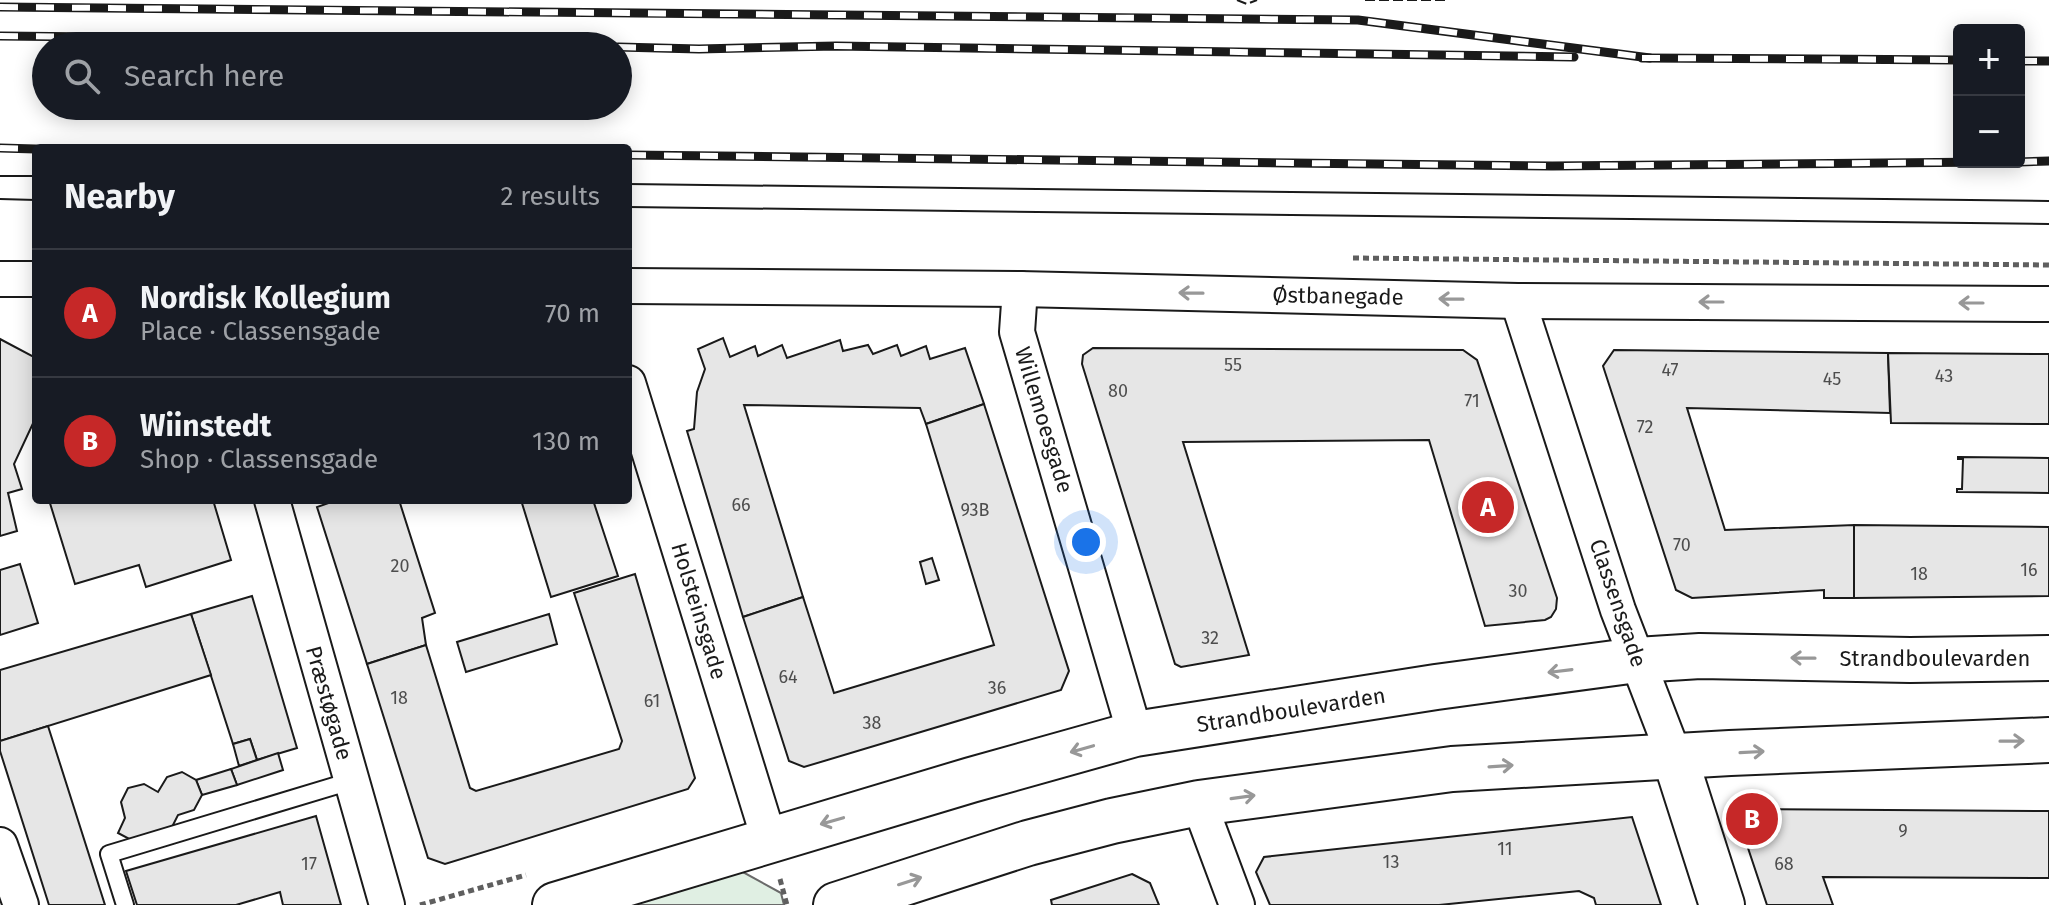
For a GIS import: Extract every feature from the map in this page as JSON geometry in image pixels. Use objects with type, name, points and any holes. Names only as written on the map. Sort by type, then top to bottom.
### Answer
[{"type":"street","points":[[0,279],[32,279]]},
{"type":"street","name":"Østbanegade","points":[[632,286],[1020,289],[1518,301],[2049,304]]},
{"type":"street","name":"Willemoesgade","points":[[1020,289],[1017,332],[1135,734]]},
{"type":"street","name":"Classensgade","points":[[1518,301],[1637,660],[1675,758],[1722,905]]},
{"type":"street","name":"Holsteinsgade","points":[[632,396],[769,839]]},
{"type":"street","name":"Præstøgade","points":[[273,504],[387,905]]},
{"type":"street","name":"Strandboulevarden","points":[[555,905],[769,839],[1135,734],[1436,687],[1637,660],[1700,656],[1910,660],[2049,658]]},
{"type":"street","points":[[836,905],[1028,843],[1199,803],[1452,769],[1745,752],[2049,740]]},
{"type":"street","points":[[1199,803],[1237,905]]},
{"type":"street","points":[[0,845],[21,905]]},
{"type":"lane","points":[[125,905],[109,854],[351,781]]},
{"type":"green space","points":[[730,865],[781,893],[784,905],[601,905]]},
{"type":"building","points":[[723,338],[730,357],[755,346],[758,356],[782,345],[787,358],[840,340],[843,351],[868,345],[873,354],[897,345],[901,356],[926,346],[930,359],[965,348],[984,404],[926,424],[920,408],[744,405],[803,597],[743,617],[687,431],[694,429],[697,392],[705,369],[698,349]]},
{"type":"building","points":[[0,339],[32,356],[32,426],[14,464],[22,489],[8,493],[17,531],[0,536]]},
{"type":"building","points":[[1093,348],[1463,350],[1477,360],[1557,598],[1556,609],[1545,620],[1485,626],[1429,440],[1183,442],[1249,655],[1181,667],[1175,664],[1082,364],[1083,355]]},
{"type":"building","points":[[1614,350],[1888,353],[1890,413],[1687,408],[1725,530],[1854,525],[1854,598],[1824,598],[1824,590],[1692,598],[1676,590],[1603,366]]},
{"type":"building","points":[[1888,353],[2049,354],[2049,424],[1891,423]]},
{"type":"building","points":[[984,404],[1069,671],[1061,690],[804,767],[789,761],[743,617],[803,597],[834,693],[994,645],[926,424]]},
{"type":"building","points":[[1958,457],[2049,458],[2049,493],[1957,492],[1957,489],[1962,489],[1963,459]]},
{"type":"building","points":[[50,504],[214,504],[231,560],[146,587],[139,565],[75,584]]},
{"type":"building","points":[[326,504],[400,504],[435,613],[422,618],[426,645],[367,664],[317,507]]},
{"type":"building","points":[[522,504],[594,504],[618,576],[551,597]]},
{"type":"building","points":[[1854,525],[2049,527],[2049,596],[1854,598]]},
{"type":"building","points":[[932,558],[939,580],[926,584],[920,562]]},
{"type":"building","points":[[20,564],[38,623],[0,635],[0,570]]},
{"type":"building","points":[[635,574],[695,778],[688,789],[445,864],[428,858],[367,664],[426,645],[470,788],[476,791],[619,749],[622,741],[574,593]]},
{"type":"building","points":[[252,596],[297,748],[257,760],[250,739],[233,744],[191,614]]},
{"type":"building","points":[[191,614],[211,675],[0,741],[0,670]]},
{"type":"building","points":[[549,614],[557,644],[466,672],[457,642]]},
{"type":"building","points":[[48,726],[105,905],[49,905],[0,751],[0,741]]},
{"type":"building","points":[[250,739],[257,760],[239,766],[233,744]]},
{"type":"building","points":[[278,753],[283,770],[237,785],[231,769]]},
{"type":"building","points":[[231,769],[237,785],[202,795],[196,780]]},
{"type":"building","points":[[182,772],[196,780],[202,795],[194,810],[178,815],[171,829],[133,841],[118,833],[125,818],[121,802],[128,788],[144,784],[158,792],[167,777]]},
{"type":"building","points":[[1735,809],[2049,811],[2049,878],[1823,877],[1833,905],[1767,905]]},
{"type":"building","points":[[316,816],[341,905],[283,905],[280,892],[236,905],[137,905],[126,871]]},
{"type":"building","points":[[1632,817],[1661,905],[1596,905],[1594,898],[1579,891],[1439,905],[1270,905],[1256,872],[1264,857]]},
{"type":"building","points":[[1132,874],[1150,883],[1159,905],[1052,905],[1051,900]]},
{"type":"tram line","points":[[0,176],[32,176]]},
{"type":"tram line","points":[[632,184],[2049,201]]},
{"type":"tram line","points":[[0,199],[32,200]]},
{"type":"tram line","points":[[632,207],[2049,224]]},
{"type":"railway","points":[[0,7],[1358,20],[1650,58]]},
{"type":"railway","points":[[0,36],[32,36]]},
{"type":"railway","points":[[632,47],[836,46],[1574,57]]},
{"type":"railway","points":[[1642,58],[1953,60]]},
{"type":"railway","points":[[2025,61],[2049,61]]},
{"type":"railway","points":[[0,148],[32,149]]},
{"type":"railway","points":[[632,155],[1552,166],[1953,162]]},
{"type":"railway","points":[[2025,162],[2049,161]]},
{"type":"fence","points":[[1237,0],[1247,4],[1257,0]]},
{"type":"fence","points":[[1365,0],[1446,0]]},
{"type":"place","name":"Nordisk Kollegium","points":[[1488,507]]},
{"type":"place","name":"Wiinstedt","points":[[1752,819]]}]
